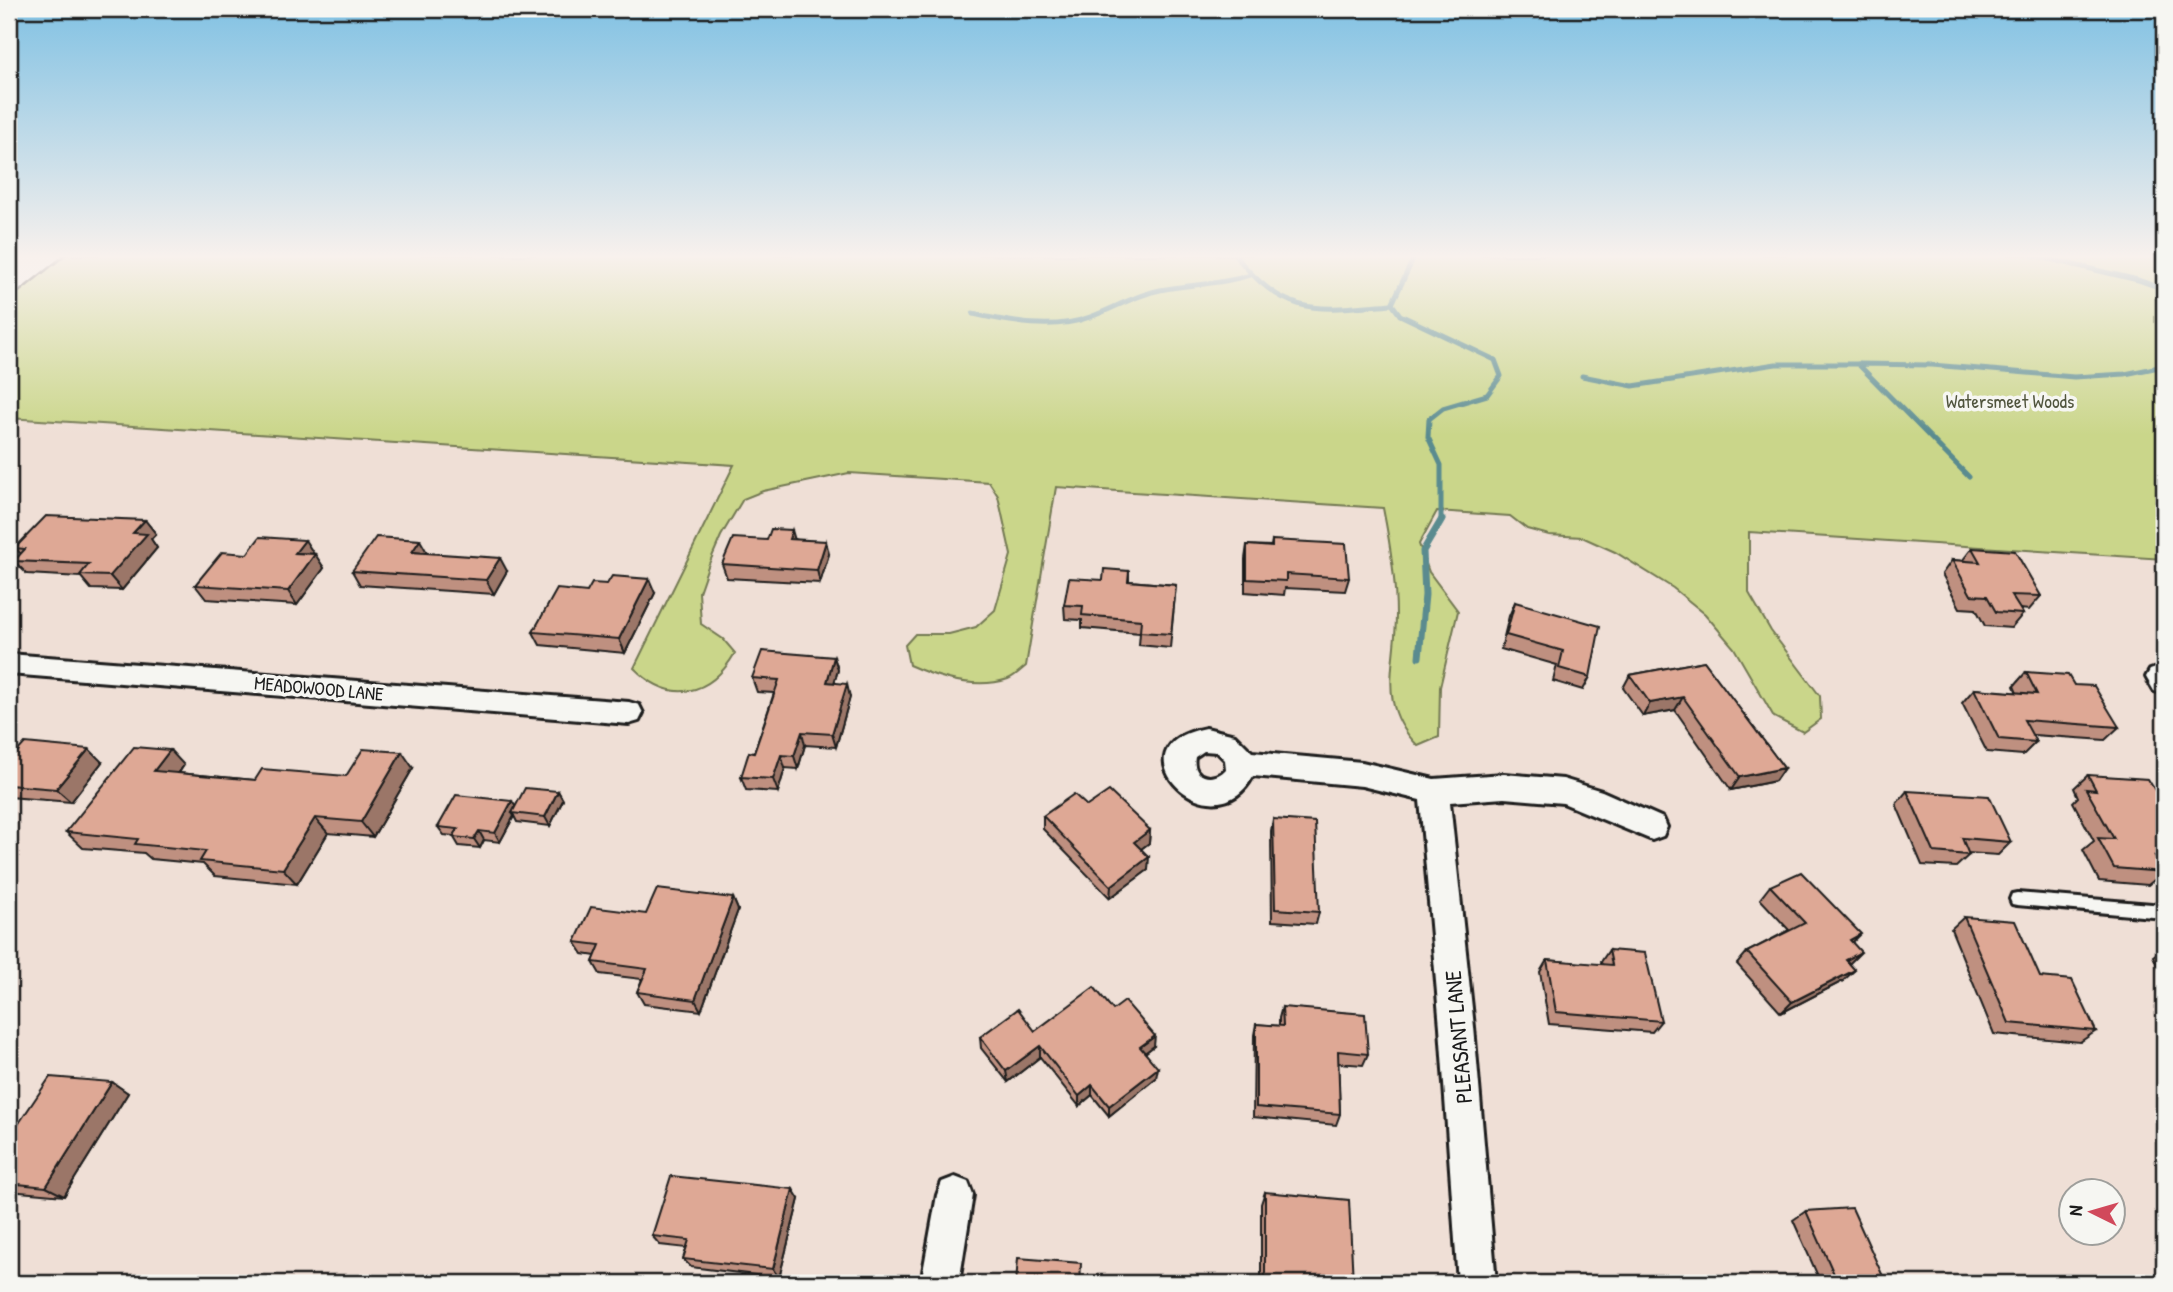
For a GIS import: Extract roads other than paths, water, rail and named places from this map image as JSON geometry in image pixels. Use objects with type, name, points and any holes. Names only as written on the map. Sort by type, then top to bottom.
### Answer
[{"type":"street","name":"MEADOWOOD LANE","points":[[9,664],[629,713]]},
{"type":"street","points":[[1241,763],[1362,774],[1434,791],[1504,786],[1563,791],[1592,800],[1652,827]]},
{"type":"street","name":"PLEASANT LANE","points":[[1434,791],[1457,1027],[1477,1283]]},
{"type":"street","points":[[940,1283],[955,1195]]},
{"type":"lane","points":[[2017,899],[2164,912]]},
{"type":"waterway","points":[[980,315],[1046,324],[1061,324],[1094,315]]},
{"type":"waterway","points":[[1401,315],[1495,360],[1501,376],[1487,395],[1443,408],[1429,419],[1428,437],[1441,465],[1441,520]]},
{"type":"waterway","points":[[1582,376],[1633,386],[1776,364],[1858,364]]},
{"type":"waterway","points":[[1858,364],[1932,365],[2074,377],[2125,374],[2164,366]]},
{"type":"waterway","points":[[1858,364],[1969,477]]},
{"type":"waterway","points":[[1419,657],[1425,595],[1423,551],[1442,519]]},
{"type":"park label","name":"Watersmeet Woods","points":[[2010,401]]}]
